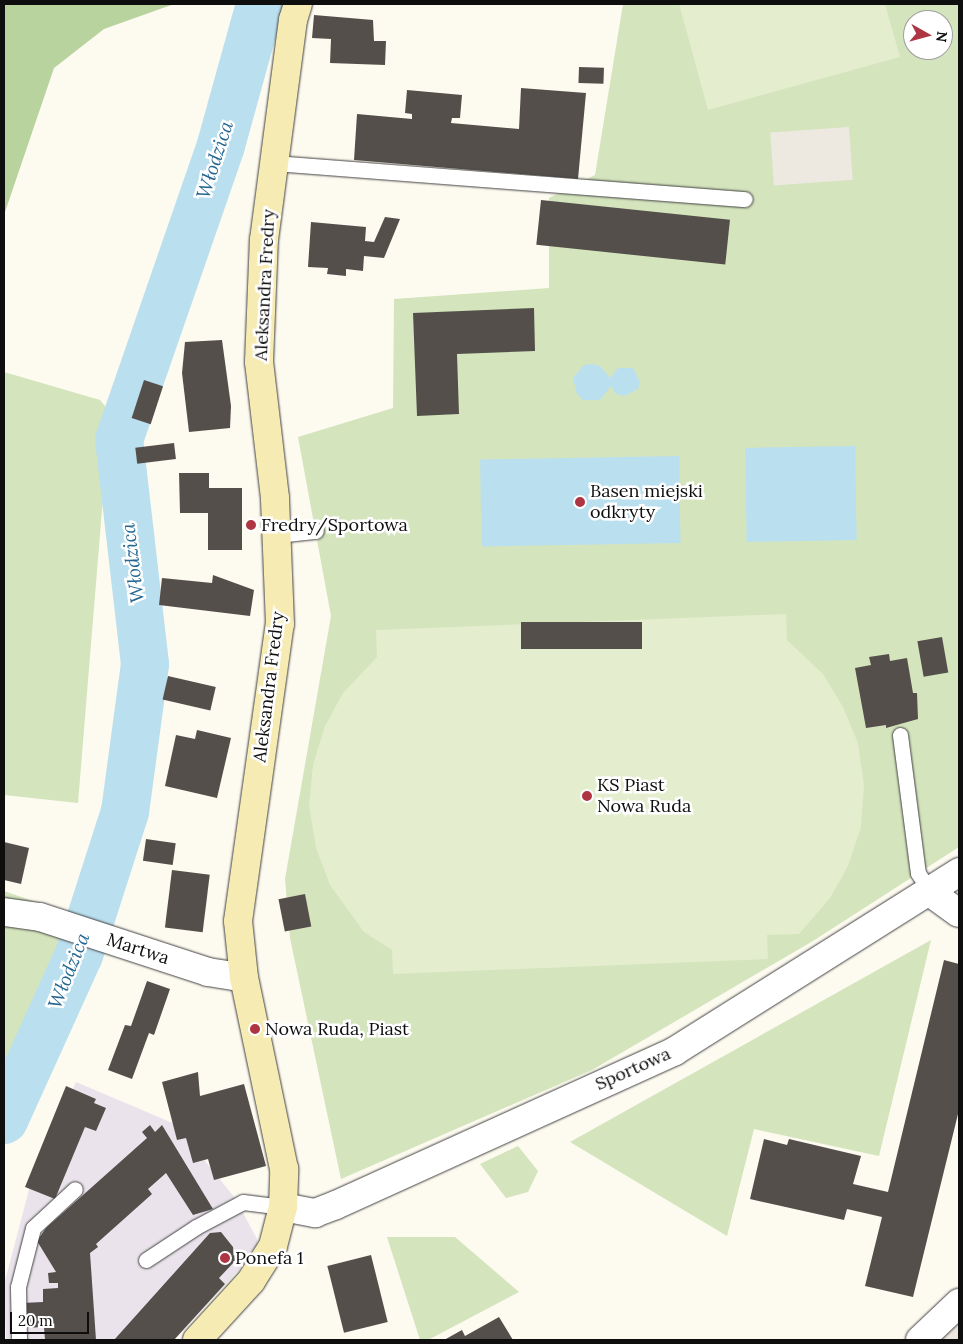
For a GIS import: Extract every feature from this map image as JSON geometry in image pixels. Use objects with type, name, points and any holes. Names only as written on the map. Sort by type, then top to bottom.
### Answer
[{"type":"street","name":"Aleksandra Fredry","points":[[197,1340],[251,1281],[273,1246],[283,1207],[284,1169],[244,978],[238,921],[280,624],[278,536],[259,362],[264,240],[293,20],[298,4]]},
{"type":"street","name":"Sportowa","points":[[283,1207],[315,1213],[336,1205],[675,1051],[932,893],[959,872]]},
{"type":"street","points":[[932,893],[959,913]]},
{"type":"street","name":"Martwa","points":[[4,912],[40,917],[208,972],[244,978]]},
{"type":"street","points":[[920,1340],[959,1302]]},
{"type":"lane","points":[[275,163],[745,199]]},
{"type":"lane","points":[[278,536],[316,531]]},
{"type":"lane","points":[[900,735],[918,872],[932,893]]},
{"type":"lane","points":[[19,1340],[18,1287],[33,1228],[75,1189]]},
{"type":"lane","points":[[146,1260],[196,1227],[243,1202],[283,1207]]},
{"type":"shaded area","points":[[849,127],[853,180],[774,185],[770,133]]},
{"type":"shaded area","points":[[76,1082],[175,1124],[235,1198],[257,1239],[257,1245],[244,1259],[246,1262],[173,1340],[6,1340],[4,1285],[31,1182]]},
{"type":"shaded area","points":[[959,1302],[959,1340],[915,1340]]},
{"type":"green space","points":[[4,4],[174,4],[104,29],[54,68],[4,215]]},
{"type":"green space","points":[[623,4],[959,4],[959,847],[813,941],[592,1070],[341,1179],[290,938],[285,879],[331,616],[298,437],[393,408],[394,299],[549,288],[549,198],[595,175]]},
{"type":"green space","points":[[679,4],[885,4],[900,57],[708,110]]},
{"type":"green space","points":[[4,372],[100,400],[110,412],[78,803],[4,795]]},
{"type":"green space","name":"KS Piast Nowa Ruda","points":[[786,614],[787,640],[823,674],[843,707],[858,743],[864,785],[861,827],[848,866],[830,898],[799,934],[767,935],[768,959],[393,974],[392,950],[364,932],[330,885],[316,848],[309,806],[313,765],[325,726],[343,693],[377,657],[376,630]]},
{"type":"green space","points":[[4,891],[85,919],[79,955],[4,1120]]},
{"type":"green space","points":[[931,940],[879,1156],[754,1129],[727,1236],[570,1142]]},
{"type":"green space","points":[[518,1146],[538,1171],[528,1192],[506,1198],[480,1164]]},
{"type":"green space","points":[[387,1237],[455,1237],[519,1292],[428,1340],[420,1340]]},
{"type":"water","points":[[584,365],[600,366],[610,378],[618,368],[633,368],[640,382],[638,389],[624,396],[616,394],[611,386],[600,400],[583,400],[577,394],[573,378]]},
{"type":"water","name":"Basen miejski odkryty","points":[[855,446],[857,540],[747,542],[745,448]]},
{"type":"water","name":"Basen miejski odkryty","points":[[679,456],[681,543],[482,546],[480,459]]},
{"type":"building","points":[[314,15],[373,20],[374,41],[386,41],[385,65],[330,63],[331,39],[312,38]]},
{"type":"building","points":[[579,67],[604,68],[603,84],[578,83]]},
{"type":"building","points":[[521,88],[586,93],[578,179],[354,160],[357,114],[412,119],[412,114],[405,113],[407,90],[462,95],[460,118],[452,118],[451,123],[519,129]]},
{"type":"building","points":[[541,200],[730,220],[725,265],[536,245]]},
{"type":"building","points":[[385,217],[400,219],[384,258],[364,256],[363,271],[346,269],[346,276],[327,274],[328,268],[308,267],[311,222],[366,227],[365,241],[374,242]]},
{"type":"building","points":[[534,308],[535,351],[457,354],[459,414],[417,416],[413,313]]},
{"type":"building","points":[[222,340],[231,406],[230,428],[189,432],[182,373],[185,342]]},
{"type":"building","points":[[144,380],[163,386],[151,424],[132,418]]},
{"type":"building","points":[[174,443],[176,459],[137,464],[135,448]]},
{"type":"building","points":[[179,473],[209,473],[209,488],[242,488],[242,550],[208,550],[208,513],[180,513]]},
{"type":"building","points":[[213,575],[254,590],[250,616],[159,605],[162,578],[212,583]]},
{"type":"building","points":[[521,622],[642,622],[642,649],[521,649]]},
{"type":"building","points":[[942,637],[948,672],[924,677],[917,641]]},
{"type":"building","points":[[889,654],[890,661],[907,658],[913,693],[917,693],[918,719],[886,728],[886,725],[866,728],[855,668],[871,665],[869,657]]},
{"type":"building","points":[[168,676],[216,687],[210,710],[163,699]]},
{"type":"building","points":[[197,730],[231,738],[217,798],[165,786],[176,735],[195,739]]},
{"type":"building","points":[[146,839],[176,843],[173,865],[143,861]]},
{"type":"building","points":[[4,842],[29,848],[21,884],[4,880]]},
{"type":"building","points":[[172,870],[210,875],[203,932],[165,928]]},
{"type":"building","points":[[305,894],[311,926],[285,932],[278,899]]},
{"type":"building","points":[[944,960],[959,964],[959,1110],[913,1297],[865,1286],[882,1217],[847,1209],[844,1220],[750,1199],[764,1139],[787,1145],[789,1139],[861,1156],[853,1184],[888,1192]]},
{"type":"building","points":[[147,981],[170,989],[154,1035],[149,1033],[132,1079],[108,1070],[125,1025],[131,1026]]},
{"type":"building","points":[[198,1072],[200,1096],[244,1084],[266,1166],[214,1180],[208,1159],[193,1163],[186,1138],[177,1140],[162,1082]]},
{"type":"building","points":[[66,1086],[96,1099],[94,1103],[106,1108],[96,1131],[85,1127],[55,1199],[25,1187]]},
{"type":"building","points":[[150,1125],[155,1132],[162,1125],[213,1209],[193,1215],[166,1173],[148,1189],[152,1194],[96,1244],[98,1247],[90,1253],[96,1340],[45,1340],[44,1327],[23,1328],[22,1303],[43,1302],[43,1289],[58,1288],[58,1283],[49,1283],[48,1273],[56,1272],[37,1241],[46,1228],[147,1138],[142,1132]]},
{"type":"building","points":[[221,1232],[233,1247],[235,1261],[219,1278],[225,1284],[174,1340],[114,1340],[210,1233]]},
{"type":"building","points":[[371,1255],[388,1322],[344,1333],[327,1266]]},
{"type":"building","points":[[499,1317],[513,1340],[444,1340],[462,1330],[465,1336]]},
{"type":"waterway","name":"Włodzica","points":[[4,1120],[79,955],[125,812],[145,664],[119,440],[221,145],[260,4]]},
{"type":"place","name":"Basen miejski odkryty","points":[[580,502]]},
{"type":"place","name":"Fredry/Sportowa","points":[[251,525]]},
{"type":"place","name":"KS Piast Nowa Ruda","points":[[587,796]]},
{"type":"place","name":"Nowa Ruda, Piast","points":[[255,1029]]},
{"type":"place","name":"Ponefa 1","points":[[225,1258]]}]
